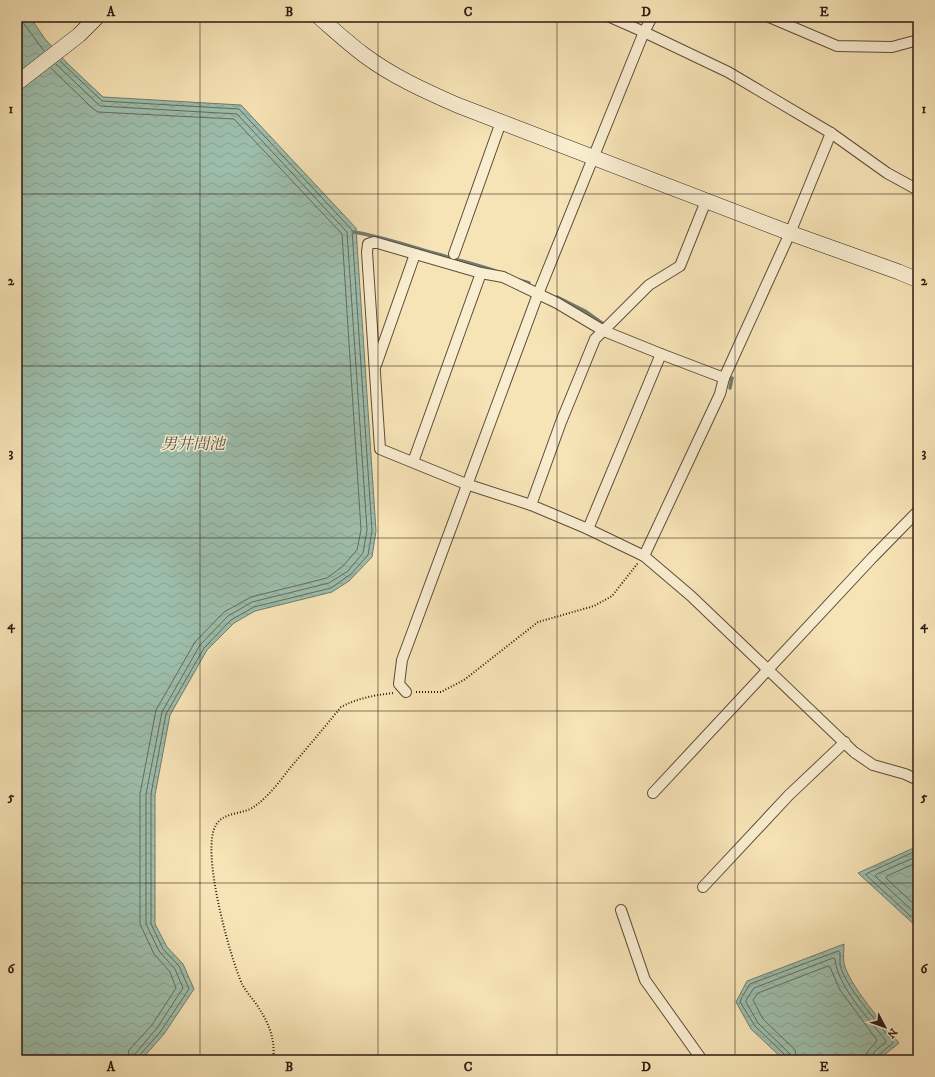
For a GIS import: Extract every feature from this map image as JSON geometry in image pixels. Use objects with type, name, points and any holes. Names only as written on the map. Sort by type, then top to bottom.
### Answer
[{"type":"street","points":[[17,83],[79,35],[97,17]]},
{"type":"street","points":[[319,17],[364,55],[390,72],[429,93],[706,201],[918,280]]},
{"type":"street","points":[[610,17],[728,72],[831,133],[887,172],[918,190]]},
{"type":"street","points":[[406,692],[399,684],[402,660],[466,484],[538,294],[644,32],[652,17]]},
{"type":"street","points":[[769,17],[837,46],[892,47],[918,40]]},
{"type":"street","points":[[454,254],[501,122]]},
{"type":"street","points":[[644,556],[720,394],[724,378],[790,233],[831,133]]},
{"type":"street","points":[[531,505],[561,422],[595,339],[649,285],[680,266],[706,201]]},
{"type":"street","points":[[724,378],[604,330],[557,303],[503,277],[481,273],[374,242],[368,244],[367,252],[380,449],[466,484],[531,505],[588,529],[644,556],[691,596],[854,752],[873,765],[905,774],[918,780]]},
{"type":"street","points":[[374,371],[415,254]]},
{"type":"street","points":[[413,462],[481,273]]},
{"type":"street","points":[[588,529],[661,354]]},
{"type":"street","points":[[653,793],[872,558],[918,511]]},
{"type":"street","points":[[702,887],[789,795],[845,742]]},
{"type":"street","points":[[621,910],[645,980],[702,1060]]},
{"type":"path","points":[[273,1060],[274,1050],[272,1035],[265,1016],[243,985],[230,950],[219,906],[211,857],[215,826],[223,818],[255,806],[277,784],[341,707],[352,701],[371,696],[406,692],[441,692],[464,680],[538,622],[594,606],[612,596],[644,556]]},
{"type":"water","name":"男井間池","points":[[17,17],[30,17],[45,39],[68,64],[103,97],[241,105],[356,228],[376,531],[372,557],[349,581],[332,592],[255,611],[234,623],[207,650],[170,715],[155,795],[155,924],[167,947],[183,964],[194,989],[164,1034],[141,1060],[17,1060]]},
{"type":"water","points":[[918,846],[918,928],[858,873]]},
{"type":"water","points":[[844,944],[844,963],[852,982],[899,1043],[878,1060],[784,1060],[751,1029],[736,1002],[747,981]]},
{"type":"waterway","points":[[354,232],[398,242],[498,272]]},
{"type":"waterway","points":[[519,280],[529,283]]},
{"type":"waterway","points":[[557,297],[585,311],[606,326]]},
{"type":"waterway","points":[[730,388],[732,378]]}]
